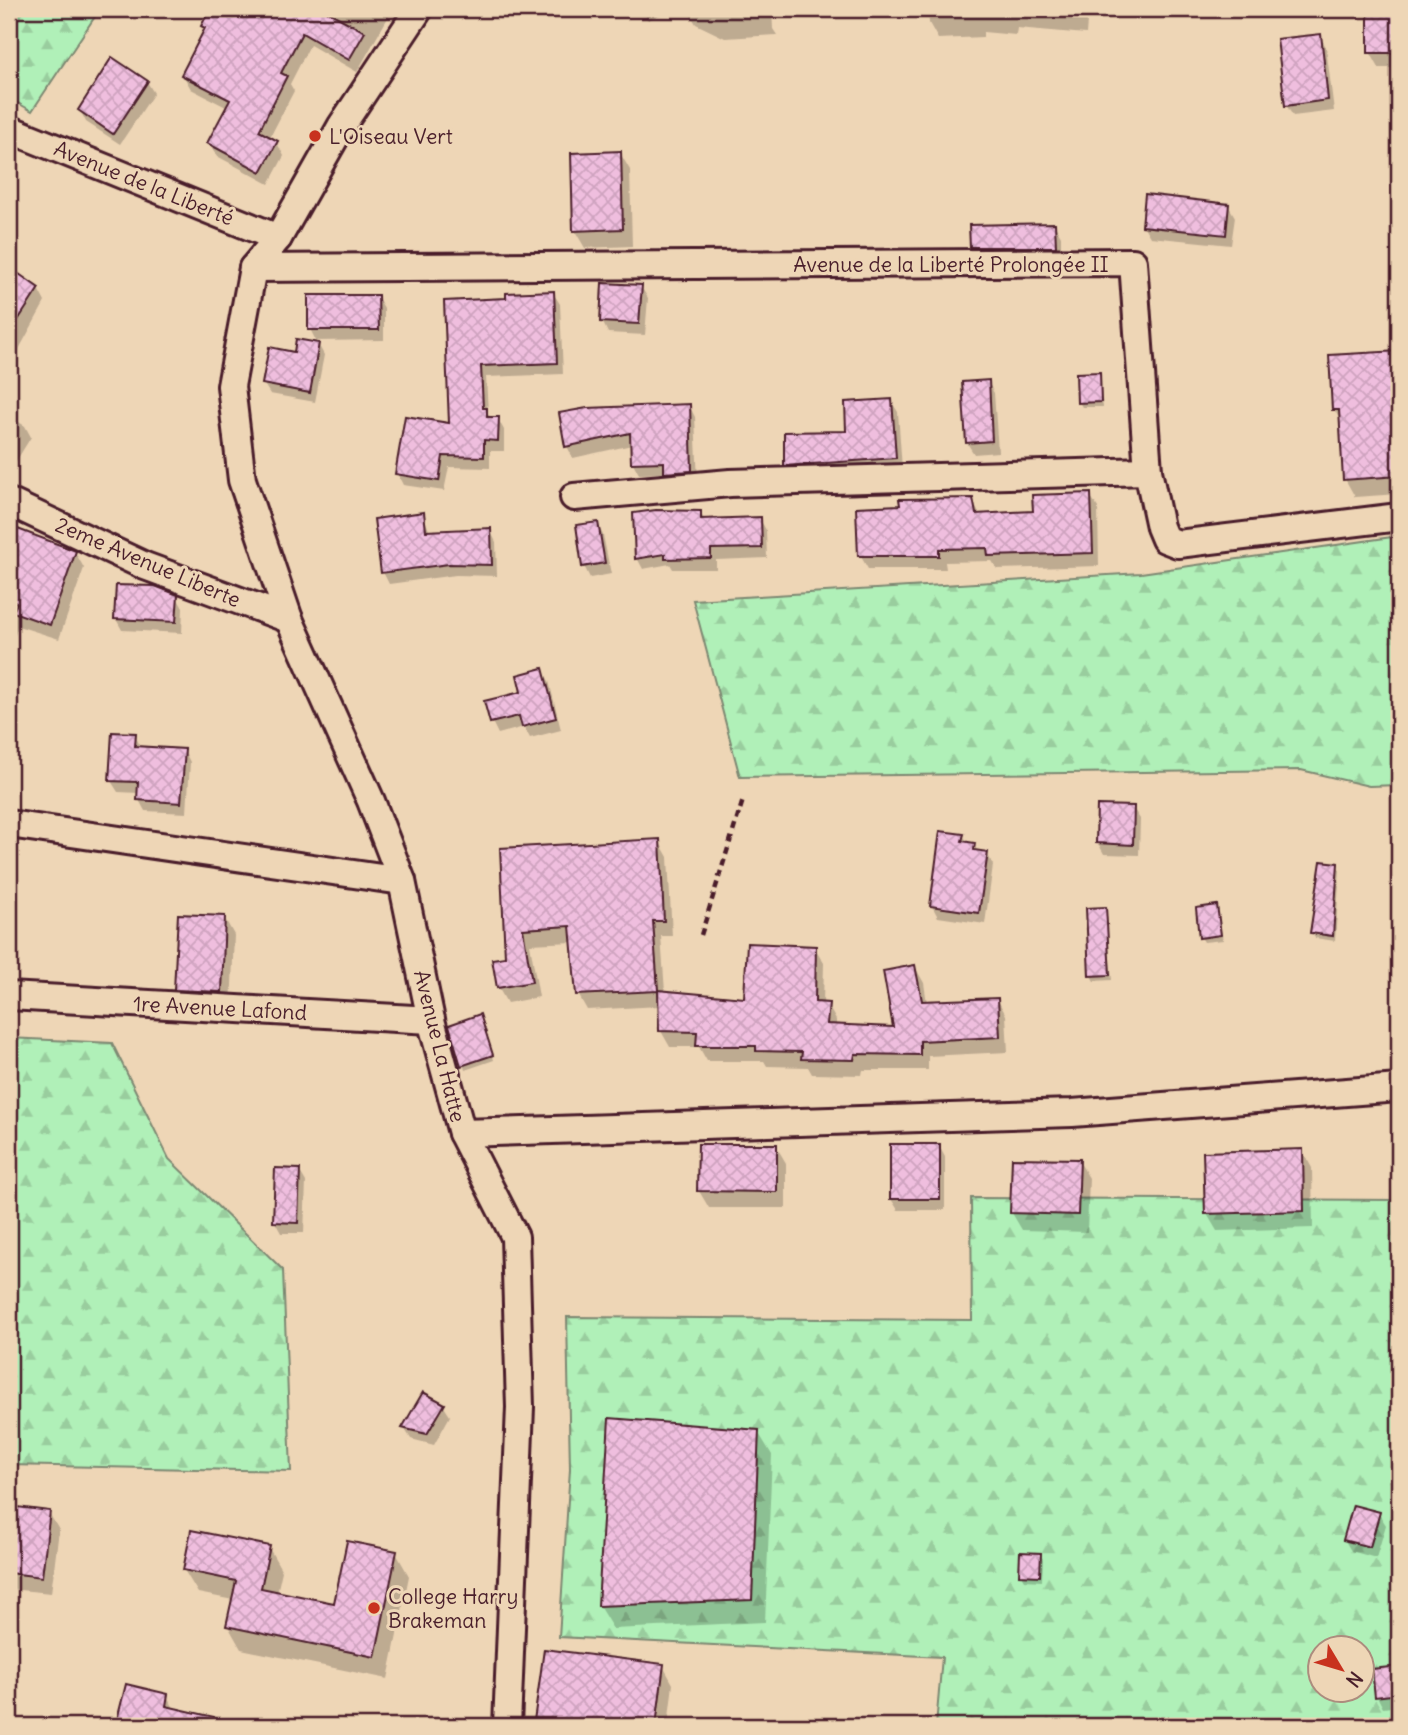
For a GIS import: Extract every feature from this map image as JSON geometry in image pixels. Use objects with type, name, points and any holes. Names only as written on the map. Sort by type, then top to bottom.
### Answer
[{"type":"street","points":[[253,268],[278,238],[342,125],[419,9]]},
{"type":"street","name":"Avenue de la Liberté","points":[[9,129],[278,238]]},
{"type":"street","name":"Avenue de la Liberté Prolongée II","points":[[253,268],[1133,262],[1149,471],[1160,527],[1165,539],[1178,544],[1399,517]]},
{"type":"street","name":"Avenue La Hatte","points":[[253,268],[231,386],[242,480],[289,619],[371,801],[402,881],[431,1020],[462,1133],[515,1237],[520,1407],[507,1726]]},
{"type":"street","points":[[574,497],[730,483],[1149,471]]},
{"type":"street","name":"2eme Avenue Liberte","points":[[9,502],[145,566],[289,619]]},
{"type":"street","points":[[9,824],[402,881]]},
{"type":"street","name":"1re Avenue Lafond","points":[[9,996],[431,1020]]},
{"type":"street","points":[[462,1133],[1072,1113],[1399,1088]]},
{"type":"path","points":[[701,935],[743,800]]},
{"type":"green space","points":[[9,9],[100,9],[32,111],[9,98]]},
{"type":"green space","points":[[1399,536],[1399,785],[1369,786],[1301,770],[740,777],[693,600],[1141,573]]},
{"type":"green space","points":[[9,1038],[112,1043],[169,1159],[283,1270],[291,1471],[9,1465]]},
{"type":"green space","points":[[971,1198],[1399,1200],[1399,1726],[936,1726],[942,1657],[559,1637],[570,1469],[567,1317],[972,1320]]},
{"type":"building","points":[[210,9],[323,9],[365,32],[349,60],[302,33],[281,73],[287,76],[259,131],[278,141],[261,172],[207,143],[230,100],[181,75],[205,28],[201,26]]},
{"type":"building","points":[[1368,10],[1399,10],[1399,53],[1368,53]]},
{"type":"building","points":[[1321,34],[1328,100],[1285,106],[1277,39]]},
{"type":"building","points":[[112,57],[148,81],[113,134],[78,110]]},
{"type":"building","points":[[621,151],[623,229],[573,231],[571,153]]},
{"type":"building","points":[[1145,194],[1229,204],[1226,235],[1142,226]]},
{"type":"building","points":[[1055,223],[1056,247],[970,247],[969,225]]},
{"type":"building","points":[[9,267],[39,288],[9,334]]},
{"type":"building","points":[[602,283],[642,285],[639,324],[600,322]]},
{"type":"building","points":[[554,291],[557,363],[481,366],[483,408],[487,408],[487,417],[499,417],[498,441],[484,440],[484,457],[443,456],[439,481],[395,474],[405,416],[449,423],[444,301],[506,298],[506,293]]},
{"type":"building","points":[[308,295],[378,295],[379,330],[308,330]]},
{"type":"building","points":[[296,339],[319,343],[310,393],[262,384],[269,347],[294,352]]},
{"type":"building","points":[[1399,351],[1399,476],[1343,480],[1339,410],[1332,410],[1329,355]]},
{"type":"building","points":[[1100,372],[1101,402],[1077,403],[1076,373]]},
{"type":"building","points":[[989,380],[992,441],[966,443],[962,382]]},
{"type":"building","points":[[892,399],[896,458],[784,466],[784,432],[846,431],[845,402]]},
{"type":"building","points":[[690,404],[692,471],[664,473],[664,462],[631,463],[630,433],[565,447],[559,413],[587,408]]},
{"type":"building","points":[[1091,493],[1093,553],[988,556],[987,548],[939,549],[939,556],[858,556],[856,507],[900,505],[899,499],[973,498],[976,514],[1033,511],[1032,495]]},
{"type":"building","points":[[656,510],[701,511],[701,519],[761,517],[762,548],[711,549],[711,558],[665,559],[665,554],[635,559],[633,513]]},
{"type":"building","points":[[424,512],[426,531],[491,528],[492,565],[449,564],[381,573],[374,519]]},
{"type":"building","points":[[598,522],[605,563],[582,567],[576,525]]},
{"type":"building","points":[[15,528],[76,551],[50,625],[13,612],[17,603],[9,600],[9,545]]},
{"type":"building","points":[[116,585],[155,586],[178,595],[176,622],[114,619]]},
{"type":"building","points":[[543,668],[556,718],[522,727],[519,716],[490,723],[484,701],[521,692],[517,675]]},
{"type":"building","points":[[112,732],[136,733],[135,746],[185,749],[181,803],[137,800],[138,782],[109,781]]},
{"type":"building","points":[[1097,805],[1134,806],[1133,845],[1096,843]]},
{"type":"building","points":[[940,831],[964,834],[962,841],[975,843],[974,850],[988,852],[979,913],[930,906]]},
{"type":"building","points":[[660,839],[664,921],[653,921],[658,990],[744,998],[747,943],[816,946],[815,1002],[829,1003],[827,1024],[893,1027],[883,971],[915,965],[922,1001],[998,998],[1000,1037],[920,1041],[920,1055],[855,1054],[854,1060],[801,1059],[802,1052],[756,1051],[756,1046],[696,1046],[697,1032],[659,1031],[658,991],[576,995],[570,926],[523,929],[532,982],[497,988],[492,959],[505,957],[500,848]]},
{"type":"building","points":[[1321,861],[1338,863],[1333,936],[1310,933]]},
{"type":"building","points":[[1217,905],[1221,935],[1199,938],[1196,908]]},
{"type":"building","points":[[1106,907],[1110,975],[1089,976],[1086,908]]},
{"type":"building","points":[[178,914],[225,916],[222,992],[174,990]]},
{"type":"building","points":[[480,1014],[493,1055],[461,1066],[449,1025]]},
{"type":"building","points":[[698,1144],[777,1144],[777,1192],[697,1191]]},
{"type":"building","points":[[890,1144],[940,1144],[940,1199],[890,1199]]},
{"type":"building","points":[[1303,1149],[1304,1211],[1205,1214],[1203,1152]]},
{"type":"building","points":[[1012,1158],[1080,1159],[1078,1215],[1010,1213]]},
{"type":"building","points":[[275,1168],[300,1169],[298,1223],[273,1222]]},
{"type":"building","points":[[423,1392],[445,1404],[427,1434],[402,1428]]},
{"type":"building","points":[[609,1418],[759,1430],[752,1600],[598,1606]]},
{"type":"building","points":[[1353,1505],[1380,1512],[1370,1547],[1343,1540]]},
{"type":"building","points":[[9,1506],[50,1511],[42,1577],[9,1573]]},
{"type":"building","points":[[191,1530],[270,1546],[261,1588],[334,1603],[347,1541],[397,1551],[375,1657],[226,1626],[236,1581],[183,1570]]},
{"type":"building","points":[[1020,1552],[1041,1553],[1040,1576],[1019,1575]]},
{"type":"building","points":[[544,1649],[664,1664],[656,1726],[574,1726],[534,1721]]},
{"type":"building","points":[[1399,1666],[1399,1694],[1376,1697],[1376,1669]]},
{"type":"building","points":[[126,1684],[168,1694],[166,1706],[214,1717],[213,1726],[145,1726],[117,1720]]},
{"type":"place","name":"L'Oiseau Vert","points":[[315,136]]},
{"type":"place","name":"College Harry Brakeman","points":[[374,1608]]}]
